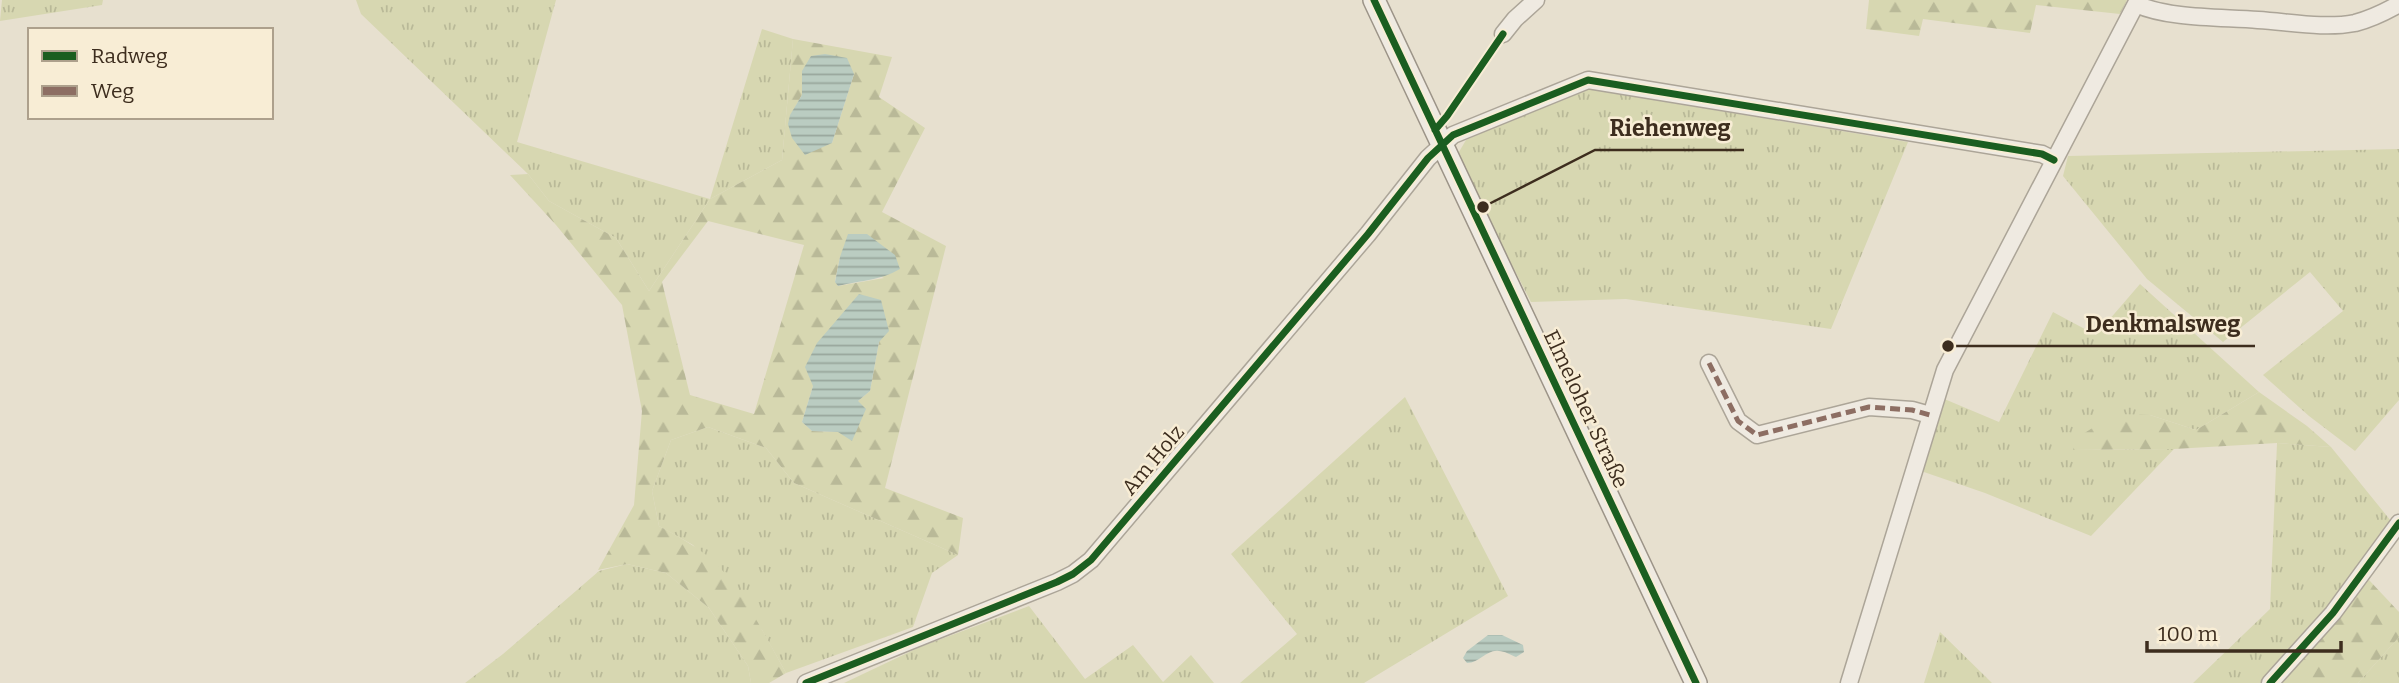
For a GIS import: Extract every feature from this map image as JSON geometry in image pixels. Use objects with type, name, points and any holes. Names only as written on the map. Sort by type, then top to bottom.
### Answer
[{"type":"street","name":"Elmeloher Straße","points":[[1374,0],[1696,683]]},
{"type":"street","points":[[1503,34],[1536,0]]},
{"type":"street","points":[[1849,683],[1930,415],[1954,351],[2137,2],[2149,10],[2327,25],[2354,23],[2379,15],[2399,4]]},
{"type":"street","name":"Am Holz","points":[[806,683],[1057,582],[1091,560],[1368,234],[1428,158],[1443,148],[1452,135],[1588,80],[2028,152],[2054,160]]},
{"type":"street","points":[[1709,363],[1738,421],[1757,435],[1869,407],[1912,410],[1930,415]]},
{"type":"street","points":[[2270,683],[2333,613],[2399,523]]},
{"type":"green space","points":[[2,0],[103,0],[102,5],[0,21]]},
{"type":"green space","points":[[356,0],[556,0],[517,142],[710,199],[649,291],[616,238],[549,201],[528,174],[361,14]]},
{"type":"green space","points":[[1869,0],[2127,0],[2120,14],[2036,5],[2030,33],[1923,19],[1919,36],[1866,29]]},
{"type":"green space","points":[[762,29],[793,39],[782,160],[710,199]]},
{"type":"green space","points":[[793,39],[892,57],[879,97],[925,128],[882,212],[946,246],[885,488],[963,518],[958,555],[794,483],[766,448],[708,427],[671,440],[652,491],[659,526],[693,545],[716,563],[740,593],[786,673],[769,683],[751,683],[748,666],[709,608],[666,573],[627,564],[598,570],[634,505],[642,411],[622,305],[556,225],[510,175],[528,174],[549,201],[616,238],[649,291],[710,199],[782,160]],"holes":[[[802,71],[854,74],[832,143],[790,116],[802,95]],[[708,221],[804,245],[754,414],[690,395],[662,282]],[[840,257],[884,278],[838,286],[835,281]],[[879,342],[870,391],[858,401],[838,432],[812,431],[802,422],[813,386]]]},
{"type":"green space","points":[[1581,88],[1908,142],[1831,329],[1626,299],[1531,302],[1456,157],[1466,140]]},
{"type":"green space","points":[[2399,149],[2399,400],[2355,451],[2309,416],[2263,375],[2343,311],[2310,272],[2223,342],[2147,279],[2063,176],[2068,156]]},
{"type":"green space","points":[[2140,284],[2259,392],[2196,430],[2150,415],[2073,450],[2174,449],[2091,536],[1985,493],[1921,471],[1942,398],[1999,422],[2053,312],[2096,335]]},
{"type":"green space","points":[[2259,392],[2307,426],[2331,447],[2277,443],[2174,449],[2073,450],[2078,437],[2115,414],[2150,415],[2196,430]]},
{"type":"green space","points":[[1405,397],[1508,596],[1364,683],[1240,683],[1297,634],[1231,554]]},
{"type":"green space","points":[[708,427],[766,448],[794,483],[958,555],[932,573],[913,627],[786,673],[762,630],[693,545],[659,526],[652,491],[671,440]]},
{"type":"green space","points":[[2277,443],[2331,447],[2391,521],[2332,607],[2264,683],[2193,683],[2270,609]]},
{"type":"green space","points":[[627,564],[666,573],[709,608],[748,666],[751,683],[465,683],[503,654],[599,571]]},
{"type":"green space","points":[[2369,580],[2399,612],[2399,637],[2358,683],[2280,683]]},
{"type":"green space","points":[[1029,606],[1085,679],[1133,645],[1163,682],[1191,655],[1214,683],[844,683],[920,647]]},
{"type":"green space","points":[[1940,632],[1992,683],[1924,683]]},
{"type":"green space","points":[[2399,637],[2399,683],[2358,683]]},
{"type":"shaded area","points":[[825,54],[847,58],[854,74],[832,143],[805,155],[792,138],[788,124],[790,115],[802,95],[802,71],[811,56]]},
{"type":"shaded area","points":[[848,234],[867,234],[895,255],[900,269],[877,278],[838,286],[835,282]]},
{"type":"shaded area","points":[[859,294],[881,300],[889,331],[879,342],[870,391],[858,401],[866,409],[852,441],[838,432],[812,431],[802,422],[813,386],[805,367],[817,343]]},
{"type":"shaded area","points":[[1488,635],[1502,635],[1523,645],[1524,652],[1516,657],[1495,651],[1467,663],[1463,658],[1467,651]]},
{"type":"marked path","points":[[1709,363],[1738,421],[1757,435],[1869,407],[1912,410],[1930,415]]},
{"type":"cycle path","points":[[1374,0],[1696,683]]},
{"type":"cycle path","points":[[1435,130],[1503,34]]},
{"type":"cycle path","points":[[806,683],[1057,582],[1091,560],[1368,234],[1428,158],[1453,135],[1588,80],[2042,154],[2054,160]]},
{"type":"cycle path","points":[[2270,683],[2333,613],[2399,523]]},
{"type":"place","name":"Riehenweg","points":[[1483,207]]},
{"type":"place","name":"Denkmalsweg","points":[[1948,346]]}]
